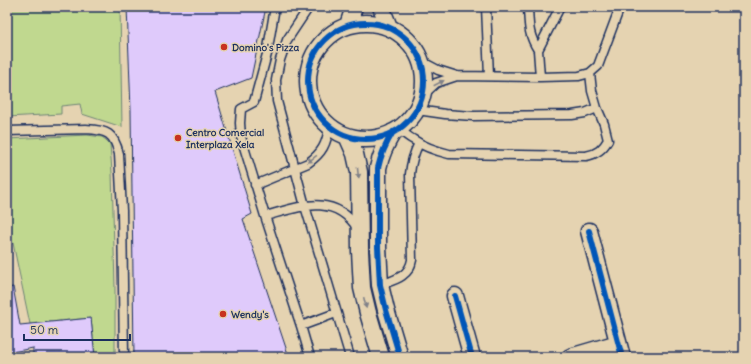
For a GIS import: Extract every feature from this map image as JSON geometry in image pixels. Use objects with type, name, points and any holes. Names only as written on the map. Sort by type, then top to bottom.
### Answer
[{"type":"street","points":[[348,25],[354,7]]},
{"type":"street","points":[[380,7],[389,27]]},
{"type":"street","points":[[369,22],[389,27],[409,41],[421,61],[424,78],[423,95],[417,110],[406,123],[396,130],[378,138],[363,139],[347,136],[329,126],[315,110],[308,91],[308,70],[316,51],[330,35],[348,25],[369,22]]},
{"type":"street","points":[[396,130],[386,144],[378,168],[378,247],[380,285],[400,357]]},
{"type":"street","points":[[347,136],[355,154],[359,172],[362,288],[381,357]]},
{"type":"street","points":[[570,357],[620,350],[589,231]]},
{"type":"street","points":[[455,296],[472,357]]},
{"type":"lane","points":[[275,7],[267,54],[254,102],[241,109],[241,137],[310,357]]},
{"type":"lane","points":[[309,7],[288,40],[280,60],[276,80],[278,101],[305,206],[350,357]]},
{"type":"lane","points":[[486,7],[489,76]]},
{"type":"lane","points":[[528,7],[529,31],[538,50],[540,77]]},
{"type":"lane","points":[[538,50],[560,7]]},
{"type":"lane","points":[[421,61],[438,70],[457,76],[579,76],[590,73],[598,66],[620,7]]},
{"type":"lane","points":[[396,130],[430,149],[449,154],[592,155],[602,149],[608,140],[592,91],[590,73]]},
{"type":"lane","points":[[423,95],[436,83],[457,76]]},
{"type":"lane","points":[[417,110],[473,116],[572,115],[585,113],[597,108]]},
{"type":"lane","points":[[255,185],[308,163],[315,158],[326,143],[329,126]]},
{"type":"lane","points":[[7,131],[97,130],[107,132],[117,145],[119,154],[122,211],[124,357]]},
{"type":"lane","points":[[380,285],[404,276],[411,265],[410,174],[411,163],[419,143]]},
{"type":"lane","points":[[265,216],[305,206],[327,206],[346,216],[360,233]]},
{"type":"lane","points":[[301,326],[336,313]]},
{"type":"green space","points":[[7,7],[120,7],[122,127],[82,114],[80,104],[61,106],[61,114],[7,117]]},
{"type":"green space","points":[[87,135],[102,137],[110,144],[115,288],[115,357],[95,357],[91,318],[30,324],[13,243],[7,244],[7,234],[11,233],[7,209],[7,139]]},
{"type":"building","points":[[127,7],[266,7],[251,78],[215,92],[252,214],[243,219],[289,357],[134,357],[131,110]]},
{"type":"building","points":[[13,287],[20,325],[91,318],[95,357],[33,357],[33,348],[7,353],[7,288]]},
{"type":"cycle path","points":[[366,23],[388,27],[407,40],[420,59],[424,81],[420,103],[407,122],[388,135],[366,139],[344,135],[325,122],[312,103],[308,81],[312,59],[325,40],[344,27],[366,23]]},
{"type":"cycle path","points":[[393,132],[380,158],[378,168],[378,247],[380,285],[400,357]]},
{"type":"cycle path","points":[[589,231],[622,357]]},
{"type":"cycle path","points":[[455,296],[472,357]]},
{"type":"place","name":"Domino's Pizza","points":[[224,47]]},
{"type":"place","name":"Centro Comercial Interplaza Xela","points":[[178,138]]},
{"type":"place","name":"Wendy's","points":[[223,314]]}]
